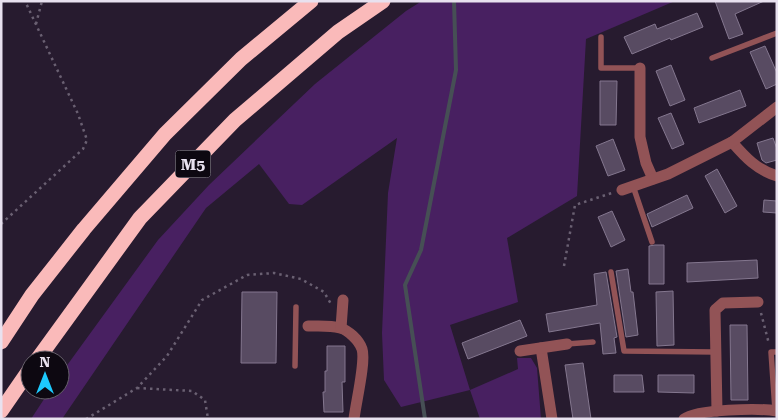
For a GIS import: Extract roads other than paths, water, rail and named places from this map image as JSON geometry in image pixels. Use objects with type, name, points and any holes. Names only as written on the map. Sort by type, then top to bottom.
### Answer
[{"type":"highway","name":"M5","points":[[1,342],[32,295],[84,228],[165,134],[241,60],[311,1]]},
{"type":"highway","name":"M5","points":[[44,350],[147,212],[235,120],[338,32],[383,1]]},
{"type":"highway","points":[[1,411],[20,383]]},
{"type":"street","points":[[640,68],[640,138],[646,163],[653,179]]},
{"type":"street","points":[[627,188],[668,174],[732,142],[777,106]]},
{"type":"street","points":[[732,142],[749,162],[769,174],[777,176]]},
{"type":"street","points":[[341,328],[343,300]]},
{"type":"street","points":[[717,411],[715,310],[723,303],[758,302]]},
{"type":"street","points":[[308,326],[341,328],[356,338],[362,348],[363,363],[354,419]]},
{"type":"street","points":[[520,351],[567,344]]},
{"type":"street","points":[[541,348],[552,419]]},
{"type":"street","points":[[684,419],[691,414],[717,411],[776,410]]},
{"type":"lane","points":[[712,58],[777,33]]},
{"type":"lane","points":[[601,37],[601,68],[640,68]]},
{"type":"lane","points":[[627,188],[652,242]]},
{"type":"lane","points":[[611,272],[624,351],[715,352]]},
{"type":"lane","points":[[295,366],[296,307]]},
{"type":"lane","points":[[296,326],[308,326]]},
{"type":"lane","points":[[567,344],[593,342]]},
{"type":"lane","points":[[774,352],[776,410]]},
{"type":"waterway","points":[[425,419],[405,285],[421,250],[456,70],[454,1]]}]
